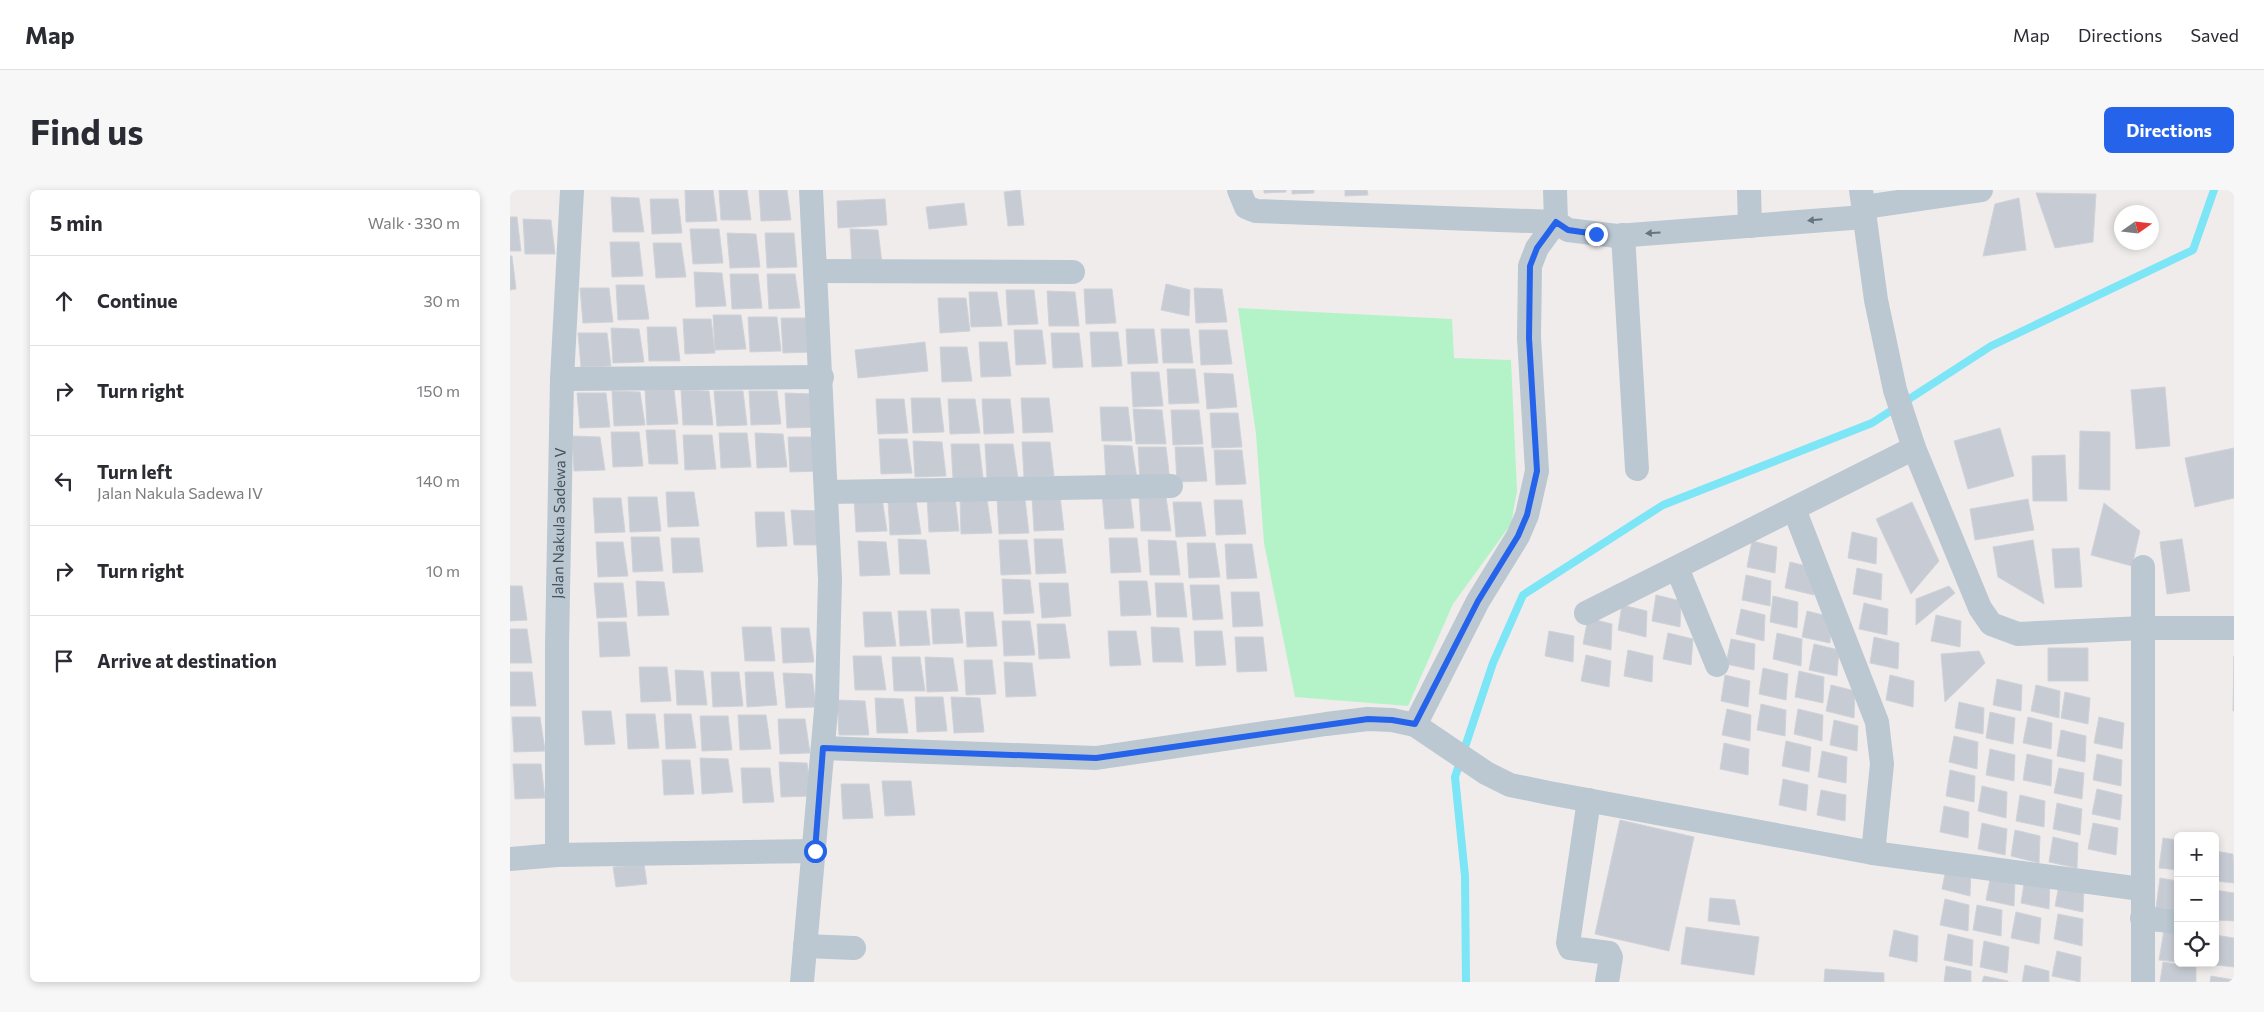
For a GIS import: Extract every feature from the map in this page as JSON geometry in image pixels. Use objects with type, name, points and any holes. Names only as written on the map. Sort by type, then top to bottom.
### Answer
[{"type":"street","name":"Jalan Nakula Sadewa V","points":[[557,855],[557,646],[562,379],[572,190]]},
{"type":"street","points":[[802,982],[823,748],[830,579],[822,377],[814,270],[811,190]]},
{"type":"street","points":[[1239,190],[1246,207],[1256,211],[1556,222],[1568,230],[1623,235],[1750,226],[1863,204],[1981,190]]},
{"type":"street","points":[[1415,724],[1474,608],[1518,536],[1527,515],[1537,471],[1529,338],[1530,266],[1537,248],[1556,222],[1556,190]]},
{"type":"street","points":[[1749,190],[1750,226]]},
{"type":"street","points":[[1863,204],[1876,300],[1896,390],[1911,437],[1980,608],[1991,624],[2018,634],[2143,628],[2234,628]]},
{"type":"street","points":[[1623,235],[1637,469]]},
{"type":"street","points":[[814,270],[1073,272]]},
{"type":"street","points":[[562,379],[822,377]]},
{"type":"street","points":[[1586,613],[1794,509],[1911,437]]},
{"type":"street","points":[[826,492],[1170,486]]},
{"type":"street","points":[[1794,509],[1877,722],[1882,764],[1873,853]]},
{"type":"street","points":[[2143,567],[2141,889],[2143,982]]},
{"type":"street","points":[[1677,568],[1717,665]]},
{"type":"street","points":[[823,748],[1096,758],[1368,719],[1392,720],[1415,724],[1486,773],[1510,784],[1873,853],[2141,889]]},
{"type":"street","points":[[1589,800],[1568,943],[1570,948],[1609,953],[1611,957],[1607,982]]},
{"type":"street","points":[[510,860],[557,855],[815,851]]},
{"type":"street","points":[[2142,918],[2174,922]]},
{"type":"street","points":[[805,946],[854,948]]},
{"type":"green space","points":[[1238,308],[1452,319],[1454,358],[1511,360],[1517,491],[1511,524],[1453,604],[1408,706],[1295,697],[1264,543],[1256,434]]},
{"type":"building","points":[[685,190],[713,190],[717,221],[686,222]]},
{"type":"building","points":[[719,190],[747,190],[751,220],[721,220]]},
{"type":"building","points":[[759,190],[787,190],[791,220],[761,221]]},
{"type":"building","points":[[1020,190],[1024,225],[1008,226],[1004,192]]},
{"type":"building","points":[[1264,190],[1286,190],[1286,192],[1264,193]]},
{"type":"building","points":[[1292,190],[1314,190],[1314,193],[1292,194]]},
{"type":"building","points":[[1345,190],[1367,190],[1368,195],[1345,196]]},
{"type":"building","points":[[2036,193],[2096,194],[2093,242],[2055,248]]},
{"type":"building","points":[[611,197],[639,198],[644,232],[613,232]]},
{"type":"building","points":[[2019,198],[2026,250],[1983,256],[1995,204]]},
{"type":"building","points":[[650,199],[678,199],[682,233],[652,234]]},
{"type":"building","points":[[885,199],[887,225],[838,228],[837,201]]},
{"type":"building","points":[[964,203],[967,225],[929,229],[926,207]]},
{"type":"building","points":[[510,217],[517,217],[521,251],[510,251]]},
{"type":"building","points":[[523,219],[551,220],[555,254],[525,254]]},
{"type":"building","points":[[690,229],[719,229],[723,263],[693,264]]},
{"type":"building","points":[[850,229],[878,230],[882,263],[852,264]]},
{"type":"building","points":[[727,233],[756,234],[760,267],[730,268]]},
{"type":"building","points":[[765,233],[794,233],[797,267],[767,268]]},
{"type":"building","points":[[610,242],[639,242],[643,276],[612,277]]},
{"type":"building","points":[[653,243],[681,243],[686,277],[656,278]]},
{"type":"building","points":[[510,256],[512,256],[516,289],[510,290]]},
{"type":"building","points":[[694,272],[722,273],[726,306],[696,307]]},
{"type":"building","points":[[730,274],[758,274],[762,308],[732,309]]},
{"type":"building","points":[[767,274],[795,274],[800,308],[769,309]]},
{"type":"building","points":[[1166,284],[1190,290],[1189,316],[1161,310]]},
{"type":"building","points":[[616,285],[644,285],[649,319],[618,320]]},
{"type":"building","points":[[580,288],[609,288],[613,322],[583,323]]},
{"type":"building","points":[[1194,288],[1222,289],[1227,322],[1196,323]]},
{"type":"building","points":[[1084,289],[1112,289],[1116,323],[1086,324]]},
{"type":"building","points":[[1006,290],[1034,290],[1038,324],[1008,325]]},
{"type":"building","points":[[1047,291],[1075,292],[1079,326],[1049,326]]},
{"type":"building","points":[[969,292],[997,292],[1002,326],[971,327]]},
{"type":"building","points":[[938,298],[966,298],[970,331],[940,333]]},
{"type":"building","points":[[713,315],[741,315],[746,349],[715,350]]},
{"type":"building","points":[[748,317],[777,317],[781,351],[750,352]]},
{"type":"building","points":[[781,318],[809,318],[813,352],[783,353]]},
{"type":"building","points":[[683,319],[711,319],[715,353],[685,354]]},
{"type":"building","points":[[647,327],[676,327],[680,361],[649,361]]},
{"type":"building","points":[[611,328],[639,329],[644,362],[613,363]]},
{"type":"building","points":[[1126,329],[1154,329],[1158,363],[1128,364]]},
{"type":"building","points":[[1161,329],[1189,329],[1193,363],[1163,363]]},
{"type":"building","points":[[1014,330],[1042,330],[1046,364],[1016,365]]},
{"type":"building","points":[[1199,330],[1227,330],[1232,364],[1201,365]]},
{"type":"building","points":[[1090,332],[1118,332],[1122,366],[1092,367]]},
{"type":"building","points":[[578,333],[607,333],[611,366],[581,367]]},
{"type":"building","points":[[1051,333],[1079,333],[1083,367],[1053,368]]},
{"type":"building","points":[[925,342],[928,371],[858,378],[855,350]]},
{"type":"building","points":[[979,342],[1007,342],[1011,376],[981,377]]},
{"type":"building","points":[[940,347],[967,347],[972,381],[942,382]]},
{"type":"building","points":[[1167,369],[1195,369],[1199,403],[1169,404]]},
{"type":"building","points":[[1131,372],[1159,372],[1163,406],[1133,407]]},
{"type":"building","points":[[1204,373],[1233,374],[1237,407],[1207,409]]},
{"type":"building","points":[[2165,387],[2170,446],[2136,449],[2131,390]]},
{"type":"building","points":[[645,390],[674,390],[678,424],[647,425]]},
{"type":"building","points":[[681,390],[709,391],[713,425],[683,425]]},
{"type":"building","points":[[612,391],[640,392],[645,425],[614,426]]},
{"type":"building","points":[[714,391],[743,391],[747,425],[717,426]]},
{"type":"building","points":[[749,391],[777,391],[781,424],[751,425]]},
{"type":"building","points":[[577,393],[606,393],[610,427],[580,428]]},
{"type":"building","points":[[785,393],[814,394],[818,427],[787,428]]},
{"type":"building","points":[[911,398],[940,398],[944,432],[913,433]]},
{"type":"building","points":[[1021,398],[1049,398],[1053,432],[1023,433]]},
{"type":"building","points":[[876,399],[904,399],[908,433],[878,434]]},
{"type":"building","points":[[948,399],[975,399],[980,433],[950,434]]},
{"type":"building","points":[[982,399],[1010,399],[1014,433],[984,434]]},
{"type":"building","points":[[1100,407],[1128,407],[1132,441],[1102,441]]},
{"type":"building","points":[[1133,409],[1162,410],[1166,444],[1136,444]]},
{"type":"building","points":[[1171,410],[1199,410],[1203,444],[1173,445]]},
{"type":"building","points":[[1210,413],[1238,413],[1242,447],[1212,448]]},
{"type":"building","points":[[2000,428],[2014,476],[1968,489],[1954,441]]},
{"type":"building","points":[[646,430],[675,430],[678,464],[649,464]]},
{"type":"building","points":[[2080,431],[2110,432],[2110,490],[2079,489]]},
{"type":"building","points":[[611,432],[639,432],[643,466],[613,467]]},
{"type":"building","points":[[719,433],[747,433],[751,467],[721,468]]},
{"type":"building","points":[[755,433],[783,434],[787,467],[757,468]]},
{"type":"building","points":[[683,435],[712,435],[716,469],[685,470]]},
{"type":"building","points":[[572,436],[600,437],[605,470],[574,471]]},
{"type":"building","points":[[788,437],[816,437],[820,471],[790,472]]},
{"type":"building","points":[[879,439],[907,439],[912,473],[881,474]]},
{"type":"building","points":[[913,441],[942,442],[946,476],[915,477]]},
{"type":"building","points":[[1022,442],[1050,442],[1054,476],[1024,477]]},
{"type":"building","points":[[951,444],[979,444],[983,478],[953,479]]},
{"type":"building","points":[[985,444],[1013,444],[1018,478],[987,479]]},
{"type":"building","points":[[1104,445],[1132,446],[1137,479],[1106,480]]},
{"type":"building","points":[[1138,447],[1166,447],[1170,481],[1140,482]]},
{"type":"building","points":[[1175,447],[1203,447],[1207,481],[1177,482]]},
{"type":"building","points":[[2234,448],[2234,498],[2195,507],[2185,458]]},
{"type":"building","points":[[1214,450],[1242,450],[1246,484],[1216,485]]},
{"type":"building","points":[[2065,455],[2067,501],[2033,501],[2032,456]]},
{"type":"building","points":[[666,492],[694,492],[699,526],[668,527]]},
{"type":"building","points":[[1102,494],[1130,494],[1134,528],[1105,529]]},
{"type":"building","points":[[1032,496],[1060,496],[1064,530],[1034,531]]},
{"type":"building","points":[[1139,496],[1166,497],[1171,531],[1141,531]]},
{"type":"building","points":[[628,497],[657,497],[661,531],[630,532]]},
{"type":"building","points":[[854,497],[882,498],[887,531],[856,532]]},
{"type":"building","points":[[927,497],[955,497],[959,531],[929,532]]},
{"type":"building","points":[[593,498],[621,498],[625,532],[595,533]]},
{"type":"building","points":[[960,499],[987,499],[992,533],[961,534]]},
{"type":"building","points":[[997,499],[1025,499],[1029,533],[999,534]]},
{"type":"building","points":[[2028,499],[2034,530],[1975,540],[1970,509]]},
{"type":"building","points":[[888,500],[916,500],[921,534],[890,535]]},
{"type":"building","points":[[1214,500],[1242,500],[1246,534],[1216,535]]},
{"type":"building","points":[[1173,502],[1201,502],[1206,536],[1176,537]]},
{"type":"building","points":[[1912,502],[1939,561],[1911,594],[1876,519]]},
{"type":"building","points":[[2104,503],[2140,531],[2132,566],[2091,555]]},
{"type":"building","points":[[791,510],[820,511],[824,545],[794,545]]},
{"type":"building","points":[[755,512],[784,512],[787,546],[757,547]]},
{"type":"building","points":[[1852,532],[1877,538],[1876,564],[1848,558]]},
{"type":"building","points":[[631,537],[659,537],[663,571],[633,572]]},
{"type":"building","points":[[671,538],[699,538],[703,572],[673,573]]},
{"type":"building","points":[[1109,538],[1137,538],[1141,572],[1111,573]]},
{"type":"building","points":[[898,539],[926,540],[930,574],[900,574]]},
{"type":"building","points":[[1034,539],[1062,539],[1066,573],[1036,574]]},
{"type":"building","points":[[2182,539],[2190,591],[2167,594],[2160,542]]},
{"type":"building","points":[[999,540],[1027,540],[1031,574],[1001,575]]},
{"type":"building","points":[[1148,540],[1176,541],[1180,575],[1150,575]]},
{"type":"building","points":[[2033,540],[2044,604],[1998,577],[1993,547]]},
{"type":"building","points":[[858,541],[886,542],[890,575],[860,576]]},
{"type":"building","points":[[1752,541],[1777,547],[1775,573],[1747,567]]},
{"type":"building","points":[[596,542],[623,542],[628,576],[598,577]]},
{"type":"building","points":[[1187,543],[1215,543],[1220,577],[1189,578]]},
{"type":"building","points":[[1225,544],[1252,544],[1257,578],[1227,579]]},
{"type":"building","points":[[2079,548],[2082,587],[2055,588],[2052,549]]},
{"type":"building","points":[[1790,562],[1815,568],[1814,595],[1785,588]]},
{"type":"building","points":[[1857,568],[1882,574],[1881,600],[1853,594]]},
{"type":"building","points":[[1746,575],[1771,581],[1770,606],[1742,600]]},
{"type":"building","points":[[1002,579],[1030,580],[1034,613],[1004,614]]},
{"type":"building","points":[[636,581],[664,582],[669,615],[638,616]]},
{"type":"building","points":[[1119,581],[1147,581],[1151,615],[1121,616]]},
{"type":"building","points":[[594,583],[623,583],[627,617],[597,618]]},
{"type":"building","points":[[1039,583],[1068,583],[1071,616],[1042,618]]},
{"type":"building","points":[[1155,583],[1183,583],[1187,617],[1157,617]]},
{"type":"building","points":[[1190,585],[1219,585],[1223,619],[1193,620]]},
{"type":"building","points":[[510,586],[522,586],[527,620],[510,621]]},
{"type":"building","points":[[1949,586],[1955,593],[1916,625],[1916,599]]},
{"type":"building","points":[[1231,592],[1259,592],[1263,626],[1233,627]]},
{"type":"building","points":[[1656,595],[1681,601],[1680,627],[1652,621]]},
{"type":"building","points":[[1773,596],[1798,602],[1797,628],[1770,622]]},
{"type":"building","points":[[1864,603],[1888,609],[1887,635],[1859,629]]},
{"type":"building","points":[[1622,605],[1647,611],[1646,637],[1618,630]]},
{"type":"building","points":[[931,609],[959,609],[963,643],[933,644]]},
{"type":"building","points":[[1741,609],[1765,615],[1764,641],[1736,634]]},
{"type":"building","points":[[898,611],[926,611],[930,645],[900,646]]},
{"type":"building","points":[[1807,611],[1831,617],[1830,643],[1802,637]]},
{"type":"building","points":[[863,612],[891,612],[896,646],[865,647]]},
{"type":"building","points":[[965,612],[993,612],[997,646],[967,647]]},
{"type":"building","points":[[1936,615],[1961,621],[1960,647],[1931,641]]},
{"type":"building","points":[[1588,618],[1612,624],[1611,650],[1583,644]]},
{"type":"building","points":[[1002,621],[1030,621],[1035,655],[1004,656]]},
{"type":"building","points":[[598,622],[626,622],[630,656],[600,657]]},
{"type":"building","points":[[1037,624],[1065,624],[1070,658],[1039,659]]},
{"type":"building","points":[[742,627],[771,627],[775,661],[745,661]]},
{"type":"building","points":[[1151,627],[1179,628],[1183,662],[1153,662]]},
{"type":"building","points":[[781,628],[809,628],[814,662],[783,663]]},
{"type":"building","points":[[510,629],[527,629],[532,663],[510,663]]},
{"type":"building","points":[[1108,631],[1136,631],[1141,665],[1110,666]]},
{"type":"building","points":[[1194,631],[1222,631],[1226,665],[1196,666]]},
{"type":"building","points":[[1549,631],[1574,636],[1573,662],[1545,656]]},
{"type":"building","points":[[1668,633],[1693,639],[1691,665],[1663,659]]},
{"type":"building","points":[[1777,633],[1802,639],[1801,666],[1773,659]]},
{"type":"building","points":[[1235,637],[1263,637],[1267,671],[1237,672]]},
{"type":"building","points":[[1874,637],[1899,643],[1898,669],[1870,663]]},
{"type":"building","points":[[1731,639],[1755,644],[1754,670],[1726,664]]},
{"type":"building","points":[[1814,644],[1839,650],[1837,676],[1809,670]]},
{"type":"building","points":[[2048,648],[2088,648],[2088,681],[2048,681]]},
{"type":"building","points":[[1628,650],[1653,656],[1652,682],[1624,676]]},
{"type":"building","points":[[1979,651],[1985,663],[1945,702],[1941,654]]},
{"type":"building","points":[[1586,655],[1611,661],[1609,687],[1581,681]]},
{"type":"building","points":[[853,656],[881,656],[886,690],[855,690]]},
{"type":"building","points":[[2234,656],[2234,711],[2233,711]]},
{"type":"building","points":[[892,657],[920,657],[925,691],[894,691]]},
{"type":"building","points":[[925,657],[953,658],[958,691],[927,692]]},
{"type":"building","points":[[964,660],[992,660],[996,694],[966,695]]},
{"type":"building","points":[[1004,662],[1032,663],[1036,696],[1006,697]]},
{"type":"building","points":[[639,667],[667,667],[671,701],[641,702]]},
{"type":"building","points":[[1763,668],[1788,674],[1786,700],[1759,694]]},
{"type":"building","points":[[675,670],[703,671],[707,705],[677,705]]},
{"type":"building","points":[[1799,671],[1824,677],[1823,703],[1795,697]]},
{"type":"building","points":[[510,672],[532,672],[536,706],[510,706]]},
{"type":"building","points":[[711,672],[739,672],[743,706],[713,707]]},
{"type":"building","points":[[745,672],[773,672],[777,705],[747,707]]},
{"type":"building","points":[[783,673],[812,674],[816,707],[786,708]]},
{"type":"building","points":[[1725,675],[1750,681],[1748,707],[1721,701]]},
{"type":"building","points":[[1890,675],[1914,681],[1913,707],[1886,700]]},
{"type":"building","points":[[1997,679],[2022,685],[2021,711],[1993,705]]},
{"type":"building","points":[[1831,685],[1855,691],[1854,718],[1826,711]]},
{"type":"building","points":[[2036,685],[2060,691],[2059,718],[2031,711]]},
{"type":"building","points":[[2065,692],[2090,698],[2088,724],[2061,718]]},
{"type":"building","points":[[915,697],[943,697],[947,731],[917,732]]},
{"type":"building","points":[[951,697],[980,698],[984,732],[954,733]]},
{"type":"building","points":[[875,698],[903,699],[908,733],[877,733]]},
{"type":"building","points":[[837,700],[865,701],[869,735],[839,735]]},
{"type":"building","points":[[1959,702],[1984,708],[1983,734],[1955,728]]},
{"type":"building","points":[[1761,704],[1786,710],[1785,736],[1757,730]]},
{"type":"building","points":[[1727,709],[1751,715],[1750,741],[1722,735]]},
{"type":"building","points":[[1798,709],[1823,715],[1822,741],[1794,734]]},
{"type":"building","points":[[582,711],[611,711],[615,744],[585,745]]},
{"type":"building","points":[[1990,712],[2015,718],[2013,744],[1986,738]]},
{"type":"building","points":[[626,714],[655,714],[659,748],[628,749]]},
{"type":"building","points":[[664,714],[691,714],[696,748],[666,749]]},
{"type":"building","points":[[738,715],[766,715],[771,749],[740,750]]},
{"type":"building","points":[[700,716],[728,716],[732,750],[702,751]]},
{"type":"building","points":[[512,717],[540,717],[545,751],[514,752]]},
{"type":"building","points":[[2028,717],[2052,723],[2051,749],[2023,743]]},
{"type":"building","points":[[2099,717],[2124,723],[2122,749],[2094,743]]},
{"type":"building","points":[[778,719],[805,719],[810,753],[780,754]]},
{"type":"building","points":[[1834,720],[1858,726],[1857,751],[1830,745]]},
{"type":"building","points":[[2061,730],[2086,736],[2085,762],[2057,756]]},
{"type":"building","points":[[1954,736],[1978,742],[1977,769],[1949,762]]},
{"type":"building","points":[[1786,741],[1811,747],[1809,772],[1782,766]]},
{"type":"building","points":[[1724,743],[1749,749],[1748,775],[1720,769]]},
{"type":"building","points":[[1990,749],[2015,755],[2014,781],[1986,775]]},
{"type":"building","points":[[1822,751],[1847,757],[1846,783],[1818,777]]},
{"type":"building","points":[[2027,754],[2052,760],[2051,786],[2023,780]]},
{"type":"building","points":[[2097,754],[2122,760],[2121,786],[2093,780]]},
{"type":"building","points":[[700,758],[728,759],[733,792],[702,794]]},
{"type":"building","points":[[662,760],[690,760],[694,794],[664,795]]},
{"type":"building","points":[[779,762],[807,763],[812,796],[781,797]]},
{"type":"building","points":[[513,764],[541,764],[545,798],[515,799]]},
{"type":"building","points":[[741,768],[770,768],[774,802],[743,803]]},
{"type":"building","points":[[2059,768],[2084,773],[2082,799],[2054,793]]},
{"type":"building","points":[[1950,770],[1975,776],[1974,802],[1946,796]]},
{"type":"building","points":[[1783,779],[1808,785],[1806,811],[1779,805]]},
{"type":"building","points":[[882,781],[911,781],[915,815],[885,816]]},
{"type":"building","points":[[841,784],[869,784],[873,818],[843,819]]},
{"type":"building","points":[[1982,786],[2007,792],[2006,818],[1978,811]]},
{"type":"building","points":[[2097,789],[2122,795],[2120,820],[2092,814]]},
{"type":"building","points":[[1821,790],[1846,795],[1845,821],[1817,815]]},
{"type":"building","points":[[2020,795],[2045,801],[2044,827],[2016,821]]},
{"type":"building","points":[[2057,803],[2082,809],[2080,835],[2053,829]]},
{"type":"building","points":[[1944,806],[1969,812],[1968,838],[1940,832]]},
{"type":"building","points":[[1620,820],[1694,837],[1669,951],[1595,934]]},
{"type":"building","points":[[1982,823],[2007,829],[2005,855],[1978,849]]},
{"type":"building","points":[[2093,823],[2118,828],[2116,855],[2088,849]]},
{"type":"building","points":[[2015,830],[2040,836],[2039,863],[2011,856]]},
{"type":"building","points":[[2053,837],[2078,843],[2077,868],[2049,862]]},
{"type":"building","points":[[2163,838],[2174,839],[2174,870],[2159,868]]},
{"type":"building","points":[[2219,852],[2233,854],[2234,883],[2219,881]]},
{"type":"building","points":[[644,864],[647,884],[616,887],[613,867]]},
{"type":"building","points":[[1947,864],[1971,870],[1970,896],[1942,889]]},
{"type":"building","points":[[1991,874],[2015,880],[2014,906],[1986,900]]},
{"type":"building","points":[[2025,877],[2050,883],[2049,909],[2021,903]]},
{"type":"building","points":[[2160,878],[2174,880],[2174,910],[2156,908]]},
{"type":"building","points":[[2060,880],[2084,886],[2083,912],[2055,906]]},
{"type":"building","points":[[2219,891],[2234,893],[2234,921],[2219,920]]},
{"type":"building","points":[[1710,898],[1735,900],[1740,925],[1708,921]]},
{"type":"building","points":[[1945,899],[1969,905],[1968,931],[1940,925]]},
{"type":"building","points":[[1977,905],[2002,910],[2001,936],[1973,930]]},
{"type":"building","points":[[2016,912],[2041,918],[2039,944],[2011,938]]},
{"type":"building","points":[[2058,914],[2083,919],[2082,946],[2054,939]]},
{"type":"building","points":[[1686,927],[1759,937],[1754,975],[1681,964]]},
{"type":"building","points":[[1894,930],[1918,936],[1917,962],[1889,956]]},
{"type":"building","points":[[2164,930],[2174,931],[2174,962],[2159,960]]},
{"type":"building","points":[[1948,934],[1973,940],[1972,966],[1944,960]]},
{"type":"building","points":[[2219,936],[2234,938],[2234,967],[2219,965]]},
{"type":"building","points":[[1984,941],[2009,947],[2007,973],[1980,967]]},
{"type":"building","points":[[2057,951],[2081,957],[2080,982],[2052,976]]},
{"type":"building","points":[[2163,962],[2174,964],[2174,967],[2196,967],[2196,982],[2160,982]]},
{"type":"building","points":[[2025,965],[2049,971],[2049,982],[2022,982]]},
{"type":"building","points":[[1946,966],[1971,971],[1971,982],[1944,982]]},
{"type":"building","points":[[1825,969],[1884,973],[1884,982],[1824,982]]},
{"type":"building","points":[[1984,976],[2008,981],[2008,982],[1982,982]]},
{"type":"building","points":[[2211,976],[2234,980],[2234,982],[2210,982]]},
{"type":"waterway","points":[[1466,982],[1465,876],[1455,777],[1493,663],[1523,595],[1663,505],[1872,423],[1991,346],[2193,250],[2214,190]]},
{"type":"route","points":[[815,851],[823,748],[1096,758],[1147,749],[1368,719],[1392,720],[1415,724],[1478,601],[1518,536],[1527,515],[1537,471],[1529,338],[1530,266],[1537,248],[1556,222],[1568,230],[1596,234]]}]
